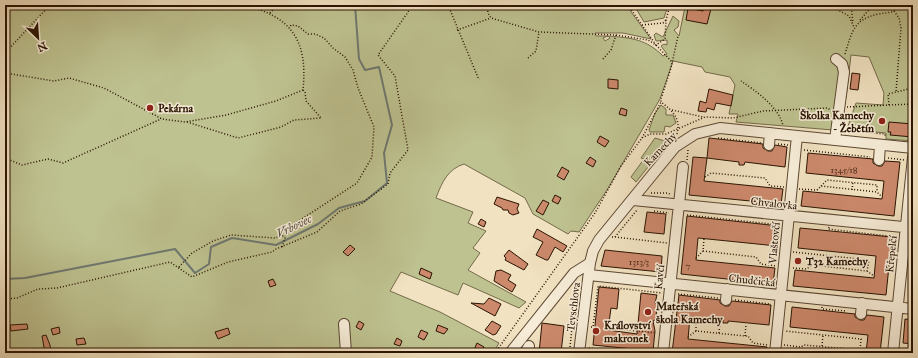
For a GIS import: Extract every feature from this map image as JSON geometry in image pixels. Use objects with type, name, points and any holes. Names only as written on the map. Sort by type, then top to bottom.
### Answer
[{"type":"street","points":[[835,140],[844,72],[839,61]]},
{"type":"street","name":"Kamechy","points":[[590,263],[593,251],[599,240],[636,203],[675,147],[695,134],[712,128],[720,128],[769,140],[797,136],[913,148]]},
{"type":"street","name":"Vlaštovčí","points":[[778,349],[781,295],[797,136]]},
{"type":"street","points":[[879,159],[880,145]]},
{"type":"street","name":"Křepelčí","points":[[893,353],[905,238],[909,228],[911,193],[910,159]]},
{"type":"street","name":"Kavčí","points":[[663,353],[679,205],[685,165]]},
{"type":"street","name":"Chvalovka","points":[[636,203],[679,205],[735,217],[788,217],[869,229],[909,228]]},
{"type":"street","points":[[510,353],[574,272],[590,263]]},
{"type":"street","name":"Teyschlova","points":[[579,353],[590,263]]},
{"type":"street","name":"Chudčická","points":[[589,275],[608,284],[670,283],[781,295],[861,310],[897,306],[913,309]]},
{"type":"street","points":[[726,300],[728,289]]},
{"type":"street","points":[[344,324],[346,353]]},
{"type":"path","points":[[5,53],[50,5]]},
{"type":"path","points":[[5,73],[54,81],[69,78],[104,88],[162,119],[185,122],[238,138],[280,127],[294,120],[321,118],[306,101],[305,92],[303,90],[302,50],[299,40],[289,28],[270,13],[243,5]]},
{"type":"path","points":[[270,13],[278,5]]},
{"type":"path","points":[[5,299],[17,298],[38,290],[57,288],[170,262],[192,278],[228,262],[272,252],[276,248],[282,247],[317,232],[340,211],[361,204],[388,184],[390,174],[408,150],[395,76],[378,55],[413,5]]},
{"type":"path","points":[[448,5],[457,30],[479,80]]},
{"type":"path","points":[[487,5],[488,13],[491,18]]},
{"type":"path","points":[[628,5],[656,45],[672,62]]},
{"type":"path","points":[[656,45],[665,39],[666,20],[670,5]]},
{"type":"path","points":[[829,5],[849,16],[854,27]]},
{"type":"path","points":[[851,5],[854,27]]},
{"type":"path","points":[[839,61],[854,27],[873,5]]},
{"type":"path","points":[[859,22],[878,14],[894,12],[899,5]]},
{"type":"path","points":[[894,12],[899,18],[901,28],[896,92]]},
{"type":"path","points":[[457,30],[491,18],[539,32],[616,35],[648,40],[656,45]]},
{"type":"path","points":[[642,25],[663,23],[666,20]]},
{"type":"path","points":[[282,247],[286,234],[294,224],[357,183],[372,157],[374,127],[358,88],[353,70],[345,57],[333,48],[324,38],[315,34],[308,34],[298,26],[291,26],[289,28]]},
{"type":"path","points":[[528,58],[536,51],[539,32]]},
{"type":"path","points":[[603,59],[611,50],[616,35]]},
{"type":"path","points":[[495,353],[595,213],[621,166],[642,138],[661,102],[678,36]]},
{"type":"path","points":[[741,80],[776,111],[782,119],[783,127]]},
{"type":"path","points":[[889,105],[888,94],[913,88]]},
{"type":"path","points":[[185,122],[226,115],[276,101],[303,90]]},
{"type":"path","points":[[661,102],[677,117],[679,128],[676,139]]},
{"type":"path","points":[[642,138],[650,134],[666,134],[712,116],[733,118],[756,112],[913,104]]},
{"type":"path","points":[[828,108],[838,121]]},
{"type":"path","points":[[670,110],[705,118]]},
{"type":"path","points":[[5,158],[22,165],[48,159],[63,163],[162,119]]},
{"type":"path","points":[[679,128],[684,134]]},
{"type":"path","points":[[717,138],[769,140],[795,149],[879,159],[910,159]]},
{"type":"path","points":[[685,165],[688,143]]},
{"type":"path","points":[[705,177],[711,173],[764,178],[770,186],[788,187]]},
{"type":"path","points":[[797,188],[817,190],[827,180],[877,185],[877,192]]},
{"type":"path","points":[[852,190],[853,182]]},
{"type":"path","points":[[821,186],[877,192],[882,197]]},
{"type":"path","points":[[648,191],[649,194],[653,192],[668,193],[679,205]]},
{"type":"path","points":[[615,237],[636,203]]},
{"type":"path","points":[[654,207],[654,212],[679,205],[735,217],[780,224],[784,225],[784,228]]},
{"type":"path","points":[[829,224],[828,229],[869,229],[905,238]]},
{"type":"path","points":[[179,268],[192,253],[213,241],[231,235],[275,238],[286,234]]},
{"type":"path","points":[[609,237],[669,243]]},
{"type":"path","points":[[696,258],[703,251],[704,239]]},
{"type":"path","points":[[703,251],[756,257],[762,264],[780,266]]},
{"type":"path","points":[[794,252],[869,260],[867,271]]},
{"type":"path","points":[[829,267],[830,256]]},
{"type":"path","points":[[789,268],[806,269],[813,265],[867,271],[874,276]]},
{"type":"path","points":[[588,327],[594,327],[598,286],[608,284],[664,293]]},
{"type":"path","points":[[570,353],[575,299],[581,299]]},
{"type":"path","points":[[822,304],[822,309],[861,310]]},
{"type":"path","points":[[696,319],[696,331]]},
{"type":"path","points":[[719,334],[720,321]]},
{"type":"path","points":[[745,336],[746,324]]},
{"type":"path","points":[[608,328],[660,333]]},
{"type":"path","points":[[778,330],[861,339],[860,350]]},
{"type":"path","points":[[688,337],[696,331],[748,336],[753,343],[766,345]]},
{"type":"path","points":[[822,346],[823,335]]},
{"type":"path","points":[[586,345],[588,348],[630,353]]},
{"type":"path","points":[[778,349],[822,346],[860,350],[863,353]]},
{"type":"green space","points":[[5,5],[626,5],[651,39],[623,33],[595,33],[596,36],[608,36],[638,40],[651,46],[663,56],[667,54],[661,46],[664,44],[667,45],[667,40],[656,41],[654,35],[656,33],[663,37],[673,16],[679,21],[678,27],[674,30],[679,36],[685,7],[676,5],[913,5],[913,141],[886,139],[886,133],[847,129],[856,103],[883,105],[884,93],[869,57],[851,55],[846,98],[838,97],[833,130],[736,122],[738,114],[729,114],[735,85],[730,77],[705,72],[702,67],[673,61],[660,99],[607,190],[579,232],[571,231],[568,234],[533,214],[525,198],[464,164],[458,166],[446,177],[436,198],[473,212],[468,223],[486,231],[473,248],[480,253],[468,270],[526,302],[519,308],[463,283],[458,295],[401,272],[390,291],[440,312],[499,343],[493,353],[5,353]],"holes":[[[608,36],[610,38],[605,41],[603,38]]]},
{"type":"green space","points":[[634,5],[668,5],[664,18],[644,22]]},
{"type":"green space","points":[[661,105],[666,109],[666,115],[673,115],[676,123],[670,127],[665,126],[664,132],[650,132],[649,130],[655,113]]},
{"type":"green space","points":[[655,138],[668,142],[636,182],[631,177],[644,159],[641,158]]},
{"type":"building","points":[[705,5],[712,5],[707,24],[686,20],[688,8],[703,11]]},
{"type":"building","points":[[852,73],[860,74],[858,90],[850,89]]},
{"type":"building","points":[[608,79],[618,80],[618,89],[608,88]]},
{"type":"building","points":[[709,89],[733,95],[731,106],[716,103],[714,110],[707,108],[706,112],[698,111],[700,101],[706,103]]},
{"type":"building","points":[[621,108],[627,110],[626,116],[619,114]]},
{"type":"building","points":[[889,122],[913,124],[913,137],[890,135],[891,132],[888,132]]},
{"type":"building","points":[[600,136],[609,141],[605,147],[597,142]]},
{"type":"building","points":[[709,138],[763,144],[763,148],[768,151],[772,151],[775,145],[787,147],[785,167],[745,162],[744,165],[739,165],[739,162],[707,158]]},
{"type":"building","points":[[808,153],[873,159],[873,163],[878,166],[882,166],[885,161],[900,162],[894,216],[801,206],[803,191],[882,199],[884,181],[806,173]]},
{"type":"building","points":[[590,157],[596,161],[593,167],[586,163]]},
{"type":"building","points":[[693,157],[707,158],[704,181],[783,189],[781,204],[689,195]]},
{"type":"building","points":[[562,167],[569,171],[564,180],[557,176]]},
{"type":"building","points":[[555,195],[561,198],[558,204],[552,201]]},
{"type":"building","points":[[497,197],[519,204],[517,209],[519,213],[513,215],[509,213],[508,210],[503,210],[494,204]]},
{"type":"building","points":[[543,200],[549,203],[543,215],[536,211]]},
{"type":"building","points":[[647,212],[666,214],[664,234],[644,232]]},
{"type":"building","points":[[687,216],[779,226],[777,246],[698,238],[696,260],[775,268],[773,284],[681,274]]},
{"type":"building","points":[[481,219],[486,222],[484,227],[478,224]]},
{"type":"building","points":[[800,228],[892,237],[886,295],[793,286],[795,270],[874,278],[876,256],[798,248]]},
{"type":"building","points":[[537,229],[567,246],[563,252],[555,247],[548,260],[536,255],[543,242],[533,237]]},
{"type":"building","points":[[350,245],[355,249],[348,256],[343,252]]},
{"type":"building","points":[[509,250],[528,264],[524,270],[505,260],[506,258],[504,256]]},
{"type":"building","points":[[605,250],[662,256],[661,272],[601,266]]},
{"type":"building","points":[[421,268],[432,273],[430,279],[419,274]]},
{"type":"building","points":[[501,270],[511,275],[508,280],[516,285],[512,292],[494,281],[496,271]]},
{"type":"building","points":[[273,279],[276,285],[270,287],[268,281]]},
{"type":"building","points":[[599,287],[619,289],[617,309],[611,308],[608,330],[637,334],[641,293],[657,295],[655,303],[657,304],[656,319],[653,321],[655,331],[653,351],[593,345]]},
{"type":"building","points":[[679,295],[720,300],[720,303],[725,306],[729,306],[732,301],[771,305],[769,325],[728,321],[728,323],[723,323],[723,320],[690,317],[688,339],[767,347],[766,353],[672,353]]},
{"type":"building","points":[[489,298],[501,304],[495,316],[471,303],[484,304]]},
{"type":"building","points":[[792,307],[855,314],[855,317],[860,320],[864,320],[867,315],[884,317],[880,353],[866,353],[868,335],[790,327]]},
{"type":"building","points":[[905,319],[913,320],[913,344],[903,343]]},
{"type":"building","points":[[359,321],[364,324],[361,330],[356,327]]},
{"type":"building","points":[[492,321],[501,326],[496,334],[493,335],[485,330]]},
{"type":"building","points":[[542,323],[564,326],[561,353],[539,353]]},
{"type":"building","points":[[27,324],[28,329],[11,331],[10,325]]},
{"type":"building","points":[[438,325],[448,329],[444,334],[436,331]]},
{"type":"building","points":[[59,327],[60,333],[53,335],[51,329]]},
{"type":"building","points":[[228,328],[230,334],[218,339],[215,332]]},
{"type":"building","points":[[421,330],[428,333],[424,340],[418,337]]},
{"type":"building","points":[[46,335],[51,353],[45,353],[42,336]]},
{"type":"building","points":[[84,338],[86,344],[77,345],[76,339]]},
{"type":"building","points":[[397,338],[402,341],[400,346],[394,344]]},
{"type":"building","points":[[477,343],[484,347],[481,353],[474,350]]},
{"type":"waterway","name":"Vrbovec","points":[[5,279],[25,278],[175,249],[195,273],[209,264],[211,247],[232,238],[276,245],[318,224],[339,208],[365,201],[387,183],[384,153],[392,125],[379,67],[365,70],[359,59],[355,5]]},
{"type":"place","name":"Pekárna","points":[[150,108]]},
{"type":"place","name":"Školka Kamechy - Žebětín","points":[[882,121]]},
{"type":"place","name":"T32 Kamechy","points":[[798,261]]},
{"type":"place","name":"Mateřská škola Kamechy","points":[[648,312]]},
{"type":"place","name":"Království makronek","points":[[596,331]]}]
